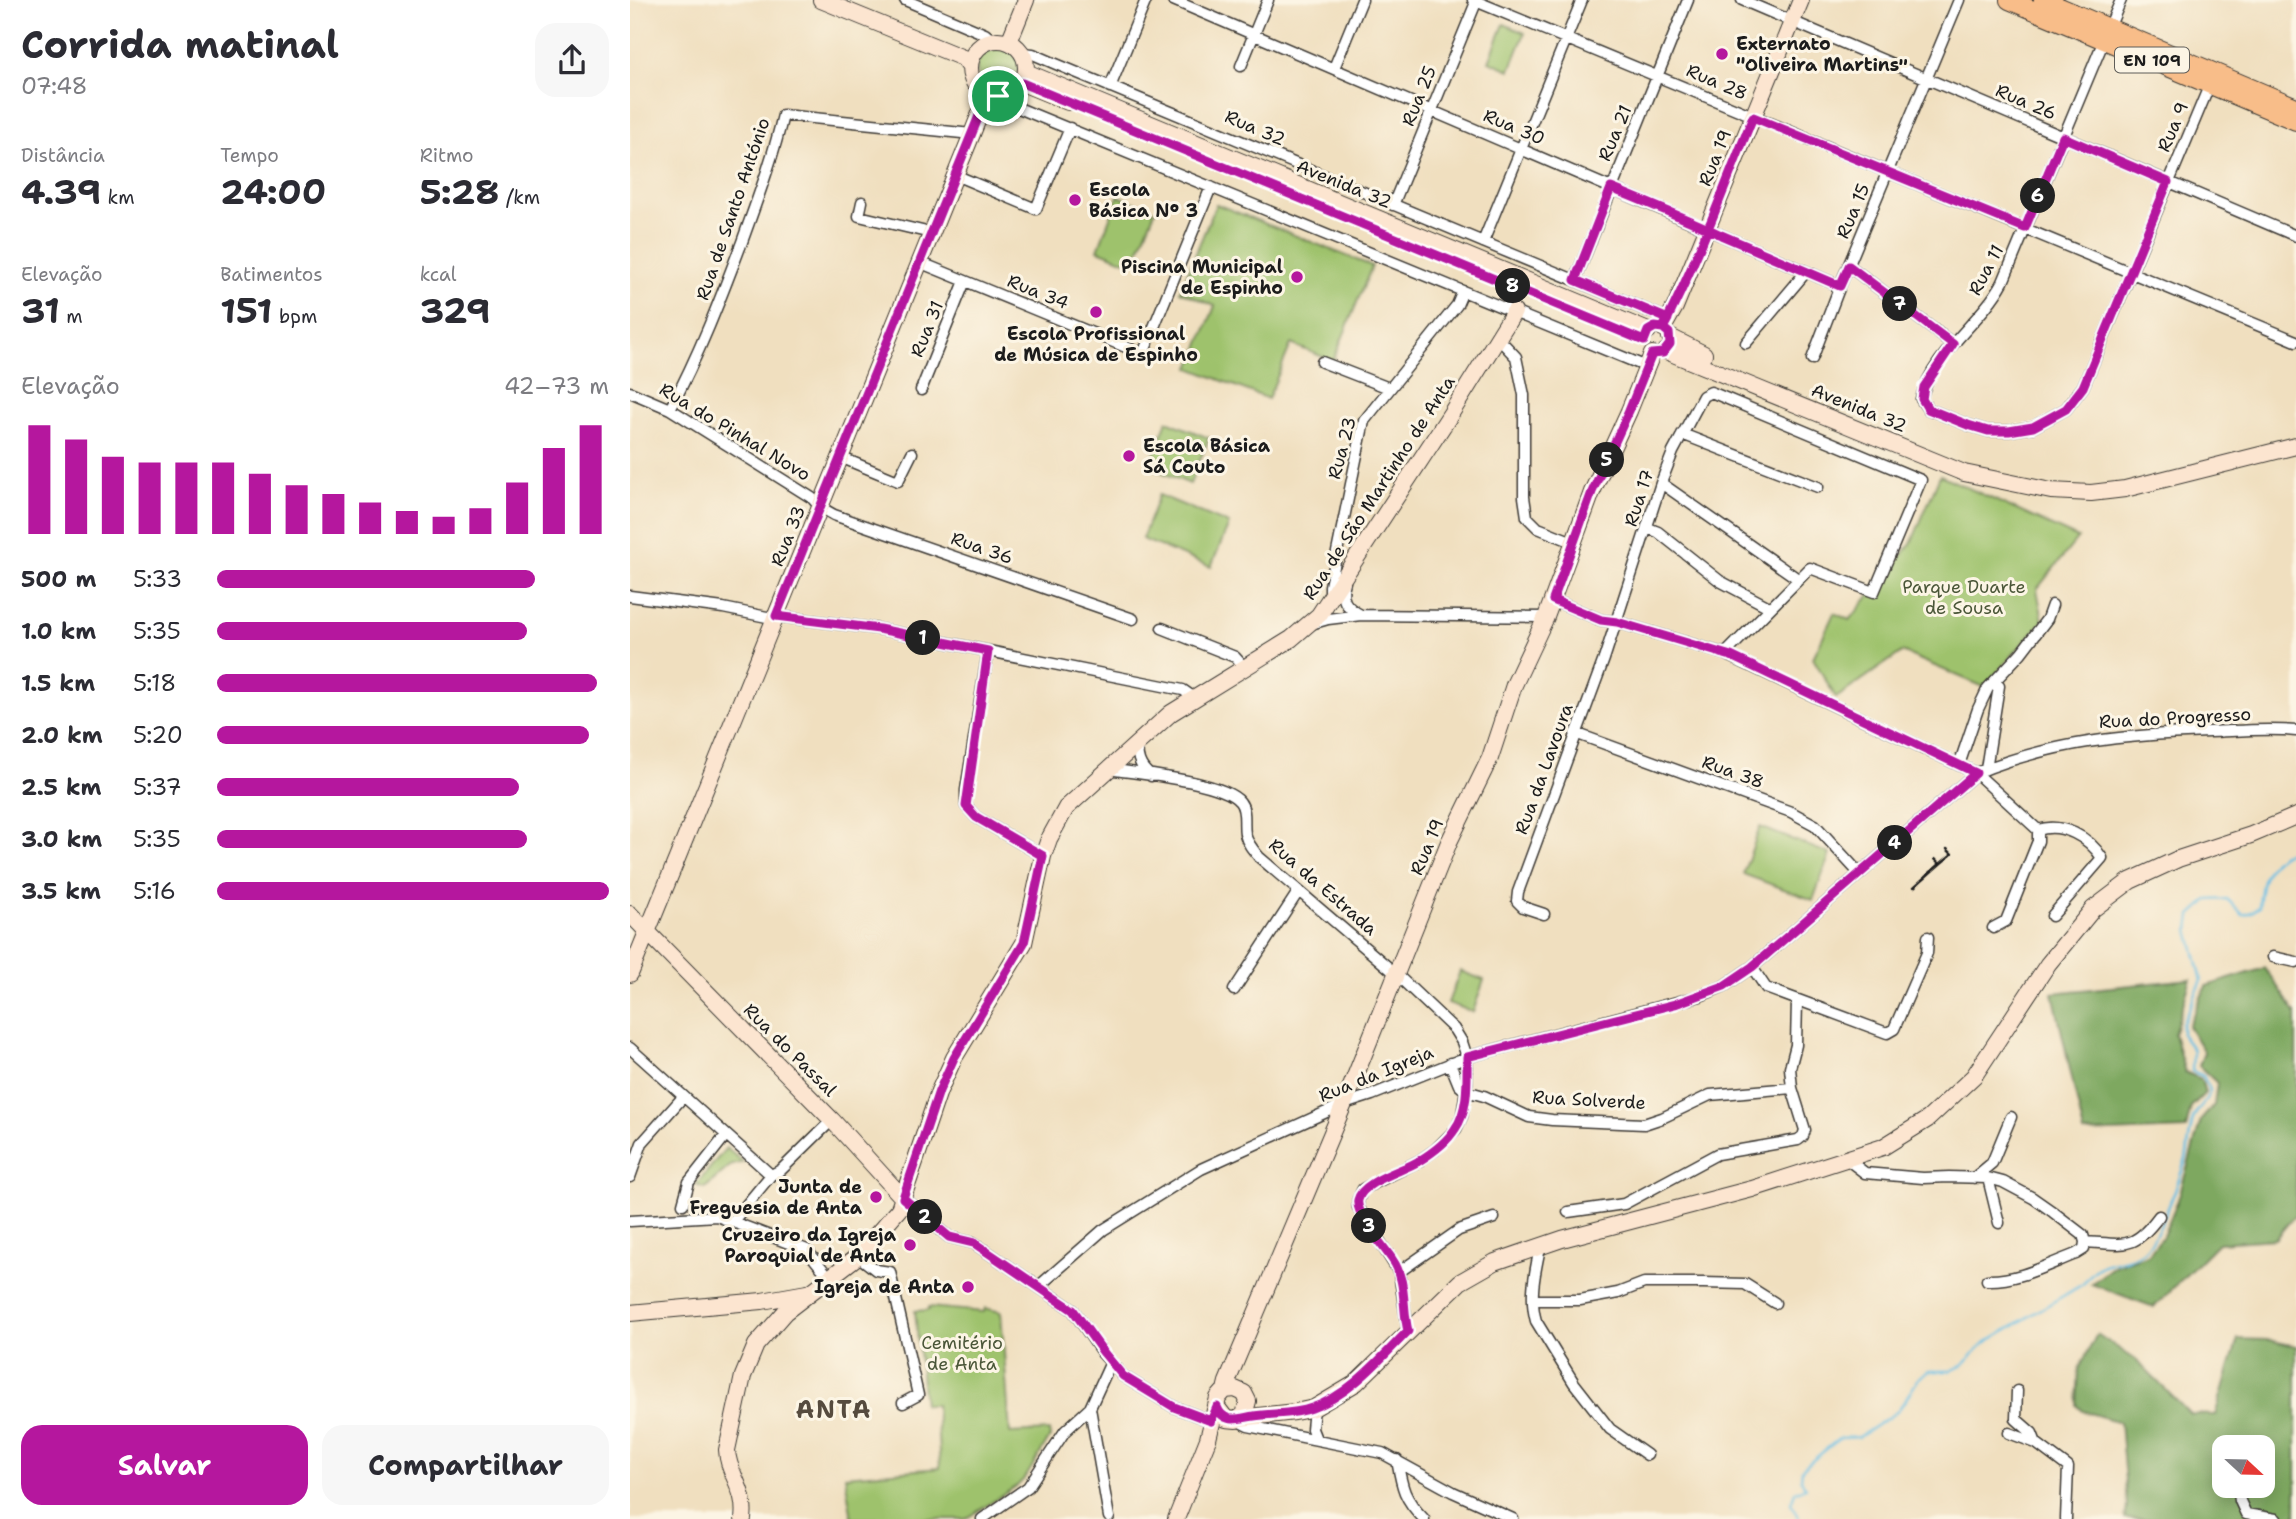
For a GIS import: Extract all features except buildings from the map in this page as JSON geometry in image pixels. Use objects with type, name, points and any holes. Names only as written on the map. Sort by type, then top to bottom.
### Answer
[{"type":"main road","name":"EN 109","points":[[2009,0],[2296,107]]},
{"type":"main road","name":"EN 109","points":[[2043,0],[2210,84],[2296,121]]},
{"type":"street","points":[[821,0],[962,58],[970,67]]},
{"type":"street","points":[[850,0],[967,48],[1009,42],[1022,53],[1024,77],[1011,93],[990,95],[977,87]]},
{"type":"street","points":[[905,0],[985,34],[985,44],[970,67],[981,111]]},
{"type":"street","points":[[1009,42],[1026,0]]},
{"type":"street","points":[[1110,87],[1146,0]]},
{"type":"street","name":"Rua 30","points":[[1173,0],[1840,286]]},
{"type":"street","points":[[1241,66],[1268,0]]},
{"type":"street","points":[[1334,68],[1362,0]]},
{"type":"street","points":[[1483,242],[1582,0]]},
{"type":"street","name":"Rua 21","points":[[1575,280],[1688,0]]},
{"type":"street","name":"Rua 26","points":[[1742,0],[2296,236]]},
{"type":"street","name":"Rua 19","points":[[1238,1394],[1227,1382],[1344,1104],[1449,842],[1490,758],[1514,685],[1553,600],[1592,492],[1707,229],[1801,0]]},
{"type":"street","name":"Rua 15","points":[[1812,359],[1959,0]]},
{"type":"street","name":"Rua 11","points":[[1924,387],[1953,344],[1993,301],[2121,0]]},
{"type":"street","name":"Rua 28","points":[[1476,1],[2296,341]]},
{"type":"street","name":"Rua 25","points":[[1393,205],[1476,1]]},
{"type":"street","name":"Rua 32","points":[[1022,53],[1033,54],[1575,280],[1657,341]]},
{"type":"street","name":"Avenida 32","points":[[1024,77],[1657,341],[1964,473],[2051,491],[2091,493],[2124,489],[2296,446]]},
{"type":"street","name":"Rua 9","points":[[1924,387],[1922,399],[1928,409],[1988,431],[2033,427],[2066,409],[2083,387],[2210,84]]},
{"type":"street","points":[[1001,96],[1012,105],[1514,313],[1657,341]]},
{"type":"street","name":"Rua 33","points":[[630,974],[971,134],[981,111],[1001,96]]},
{"type":"street","name":"Rua de Santo António","points":[[670,409],[696,362],[725,289],[776,144],[783,115],[971,134]]},
{"type":"street","points":[[955,175],[1036,209],[1069,128]]},
{"type":"street","name":"Rua 34","points":[[919,262],[1143,354],[1211,187]]},
{"type":"street","points":[[862,202],[859,216],[931,233]]},
{"type":"street","points":[[1849,266],[1953,344]]},
{"type":"street","points":[[1746,344],[1807,272]]},
{"type":"street","name":"Rua 31","points":[[921,390],[965,281]]},
{"type":"street","name":"Rua 23","points":[[1330,601],[1330,586],[1365,418],[1457,304],[1463,291]]},
{"type":"street","name":"Rua de São Martinho de Anta","points":[[776,1304],[810,1293],[859,1256],[899,1209],[944,1080],[1024,943],[1043,856],[1066,808],[1107,769],[1131,757],[1138,740],[1193,697],[1311,624],[1330,601],[1514,313]]},
{"type":"street","points":[[1499,339],[1511,349],[1519,367],[1524,395],[1525,512],[1529,522],[1538,528],[1573,542]]},
{"type":"street","points":[[1322,362],[1389,388]]},
{"type":"street","name":"Rua do Pinhal Novo","points":[[630,391],[670,409],[811,498],[820,507]]},
{"type":"street","name":"Rua 17","points":[[1617,622],[1661,483],[1682,434],[1707,392],[1921,480],[1874,592],[1810,568],[1798,579]]},
{"type":"street","points":[[1682,434],[1818,487]]},
{"type":"street","points":[[840,457],[898,481],[912,453]]},
{"type":"street","points":[[1661,483],[1798,579],[1725,654]]},
{"type":"street","name":"Rua 36","points":[[820,507],[847,519],[1133,619]]},
{"type":"street","points":[[1647,528],[1658,533],[1720,581],[1769,607]]},
{"type":"street","points":[[1346,576],[1342,598],[1352,610],[1361,615]]},
{"type":"street","points":[[630,596],[723,608],[767,617],[879,629],[1183,690],[1193,697]]},
{"type":"street","points":[[1553,600],[1601,620],[1617,622],[1725,654],[1959,765],[1981,771],[2038,830],[2038,841],[2006,921],[1993,928]]},
{"type":"street","points":[[1959,765],[1988,688],[2021,653],[2047,619],[2052,605]]},
{"type":"street","points":[[1311,624],[1361,615],[1546,617]]},
{"type":"street","name":"Rua da Lavoura","points":[[1544,914],[1523,907],[1517,901],[1518,892],[1617,622]]},
{"type":"street","points":[[1162,628],[1235,657],[1244,667]]},
{"type":"street","points":[[988,651],[966,806],[976,817],[1043,856]]},
{"type":"street","points":[[1981,771],[1999,685]]},
{"type":"street","name":"Rua do Progresso","points":[[1981,771],[2013,758],[2071,743],[2131,735],[2296,731]]},
{"type":"street","name":"Rua 38","points":[[1575,733],[1791,812],[1815,825],[1860,874]]},
{"type":"street","points":[[1131,757],[1151,776]]},
{"type":"street","name":"Rua da Estrada","points":[[1107,769],[1191,781],[1236,797],[1242,804],[1246,837],[1251,847],[1298,891],[1396,974],[1454,1029],[1467,1057]]},
{"type":"street","name":"Rua da Igreja","points":[[1039,1286],[1103,1230],[1201,1169],[1344,1104],[1467,1057],[1675,1004],[1724,986],[1752,967],[1981,771]]},
{"type":"street","points":[[1236,1419],[1314,1408],[1356,1383],[1460,1282],[1495,1262],[1562,1239],[1752,1189],[1883,1147],[1928,1119],[1974,1076],[2048,964],[2093,909],[2130,881],[2178,859],[2250,835],[2296,816]]},
{"type":"street","points":[[2038,830],[2052,826],[2077,835],[2094,845],[2102,858],[2052,916]]},
{"type":"street","points":[[1234,989],[1298,891]]},
{"type":"street","name":"Rua do Passal","points":[[630,914],[832,1120],[903,1198]]},
{"type":"street","points":[[1752,967],[1766,988],[1887,1033],[1894,1029],[1927,953],[1928,937]]},
{"type":"street","points":[[2273,957],[2296,962]]},
{"type":"street","points":[[1568,1212],[1624,1205],[1717,1154],[1798,1140],[1803,1136],[1805,1130],[1792,1088],[1790,1069],[1797,1036],[1797,1001]]},
{"type":"street","points":[[630,1048],[771,1175]]},
{"type":"street","points":[[1408,1331],[1399,1272],[1358,1207],[1358,1200],[1363,1189],[1419,1161],[1456,1129],[1462,1116],[1466,1091],[1467,1057]]},
{"type":"street","points":[[1450,1063],[1459,1085],[1466,1091]]},
{"type":"street","name":"Rua Solverde","points":[[1466,1091],[1484,1096],[1530,1117],[1638,1124],[1662,1118],[1710,1095],[1792,1088]]},
{"type":"street","points":[[630,1177],[642,1143],[683,1097]]},
{"type":"street","points":[[1974,1178],[1992,1163],[2011,1116]]},
{"type":"street","points":[[733,1221],[771,1175],[781,1170],[832,1120]]},
{"type":"street","points":[[682,1204],[689,1182],[726,1135]]},
{"type":"street","points":[[1848,1160],[1865,1173],[1923,1178],[1988,1178],[2003,1182],[2033,1198],[2083,1235],[2084,1249],[2076,1254],[2016,1277],[1987,1280]]},
{"type":"street","points":[[1988,1178],[1999,1223]]},
{"type":"street","points":[[903,1198],[949,1237],[974,1243],[1073,1310],[1123,1376],[1174,1407],[1236,1419],[1248,1426],[1382,1453],[1453,1492],[1513,1519]]},
{"type":"street","points":[[630,1221],[717,1216],[807,1250],[830,1277]]},
{"type":"street","points":[[2085,1242],[2130,1244],[2148,1231],[2159,1216]]},
{"type":"street","points":[[1399,1272],[1460,1230],[1494,1218]]},
{"type":"street","points":[[1540,1248],[1532,1286],[1532,1310],[1536,1321],[1574,1383],[1610,1429],[1647,1455]]},
{"type":"street","points":[[859,1256],[876,1270],[890,1272],[918,1395],[903,1403]]},
{"type":"street","points":[[1534,1300],[1580,1300],[1618,1293],[1644,1283],[1703,1283],[1745,1284],[1775,1303]]},
{"type":"street","points":[[630,1312],[776,1304]]},
{"type":"street","points":[[773,1326],[773,1309],[776,1304]]},
{"type":"street","points":[[743,1519],[743,1496],[727,1458],[727,1440],[748,1359],[773,1326],[776,1304]]},
{"type":"street","points":[[982,1519],[1028,1487],[1065,1431],[1090,1409],[1111,1362]]},
{"type":"street","points":[[2017,1391],[2015,1419],[2032,1433],[2036,1443]]},
{"type":"street","points":[[1176,1519],[1208,1439],[1219,1398],[1238,1394],[1265,1414]]},
{"type":"street","points":[[1208,1439],[1247,1411],[1238,1394]]},
{"type":"street","points":[[1314,1408],[1312,1429],[1316,1439]]},
{"type":"street","points":[[1090,1409],[1109,1517]]},
{"type":"street","points":[[2009,1433],[2036,1443],[2068,1467],[2066,1519]]},
{"type":"street","points":[[1397,1460],[1402,1491],[1411,1506],[1424,1519]]},
{"type":"street","points":[[2239,1498],[2246,1514],[2276,1519]]},
{"type":"green space","points":[[1504,24],[1525,33],[1510,70],[1489,61]]},
{"type":"green space","points":[[998,46],[1013,52],[1019,67],[1013,82],[998,88],[983,82],[977,67],[983,52]]},
{"type":"green space","points":[[1118,196],[1155,211],[1133,264],[1098,250]]},
{"type":"green space","points":[[1216,204],[1372,266],[1333,361],[1291,344],[1268,399],[1190,368],[1215,306],[1180,291]]},
{"type":"green space","points":[[1167,421],[1209,438],[1190,484],[1149,467]]},
{"type":"green space","name":"Parque Duarte de Sousa","points":[[1940,475],[2078,538],[2037,589],[2043,621],[1984,687],[1902,652],[1836,698],[1813,658],[1834,613],[1850,620],[1911,544]]},
{"type":"green space","points":[[1159,495],[1229,524],[1211,567],[1142,539]]},
{"type":"green space","points":[[1760,827],[1830,854],[1813,900],[1743,874]]},
{"type":"green space","points":[[2265,968],[2296,1014],[2296,1214],[2275,1239],[2218,1243],[2154,1307],[2091,1284],[2114,1266],[2148,1255],[2163,1236],[2178,1200],[2201,1120],[2214,1105],[2217,1083],[2199,1066],[2204,1052],[2188,1026],[2206,986]]},
{"type":"green space","points":[[1460,971],[1484,980],[1473,1012],[1448,1003]]},
{"type":"green space","points":[[2191,979],[2174,1034],[2185,1072],[2201,1079],[2205,1093],[2191,1107],[2186,1129],[2084,1133],[2053,993]]},
{"type":"green space","points":[[726,1148],[743,1162],[730,1166],[705,1188],[696,1185]]},
{"type":"green space","name":"Cemitério de Anta","points":[[929,1307],[984,1312],[985,1308],[1001,1312],[1010,1433],[1049,1431],[1050,1437],[1026,1477],[1018,1485],[966,1519],[852,1519],[845,1476],[940,1468],[936,1405],[924,1405],[915,1311],[929,1310]]},
{"type":"green space","points":[[2097,1334],[2136,1360],[2190,1414],[2215,1415],[2238,1339],[2269,1340],[2296,1346],[2296,1519],[2125,1519],[2127,1505],[2120,1422],[2083,1411],[2077,1405],[2079,1369]]},
{"type":"waterway","points":[[1799,1519],[1791,1503],[1795,1492],[1805,1487],[1801,1479],[1802,1469],[1840,1438],[1859,1437],[1898,1411],[1919,1378],[1929,1371],[1951,1371],[1963,1365],[1983,1344],[2083,1284],[2098,1268],[2135,1257],[2149,1246],[2162,1223],[2179,1180],[2194,1117],[2210,1090],[2203,1076],[2192,1071],[2193,1050],[2182,1035],[2182,1025],[2202,980],[2189,930],[2191,915],[2208,900],[2227,899],[2243,915],[2252,912],[2259,907],[2261,889],[2269,867],[2289,851],[2296,854]]},
{"type":"railway","points":[[1940,864],[1952,854],[1947,849]]},
{"type":"railway","points":[[1914,887],[1940,864],[1935,859]]},
{"type":"place","name":"Externato \"Oliveira Martins\"","points":[[1722,54]]},
{"type":"place","name":"Escola Básica Nº 3","points":[[1075,200]]},
{"type":"place","name":"Piscina Municipal de Espinho","points":[[1297,277]]},
{"type":"place","name":"Escola Profissional de Música de Espinho","points":[[1096,312]]},
{"type":"place","name":"Escola Básica Sá Couto","points":[[1129,456]]},
{"type":"place","name":"Junta de Freguesia de Anta","points":[[876,1197]]},
{"type":"place","name":"Cruzeiro da Igreja Paroquial de Anta","points":[[910,1245]]},
{"type":"place","name":"Igreja de Anta","points":[[968,1287]]},
{"type":"district","name":"ANTA","points":[[834,1410]]},
{"type":"route","points":[[998,96],[981,111],[776,616],[879,629],[988,651],[966,790],[966,806],[976,817],[1043,856],[1024,943],[954,1058],[939,1091],[903,1198],[949,1237],[974,1243],[1073,1310],[1123,1376],[1174,1407],[1211,1421],[1217,1407],[1222,1416],[1231,1420],[1314,1408],[1356,1383],[1408,1331],[1399,1272],[1358,1207],[1358,1200],[1363,1189],[1419,1161],[1435,1150],[1456,1129],[1462,1116],[1467,1083],[1467,1057],[1675,1004],[1724,986],[1752,967],[1976,773],[1725,654],[1687,641],[1601,620],[1553,600],[1592,492],[1652,354],[1663,353],[1669,348],[1669,333],[1663,328],[1675,307],[1707,229],[1753,117],[2025,228],[2063,137],[2168,182],[2083,387],[2066,409],[2033,427],[1988,431],[1928,409],[1922,399],[1924,387],[1953,344],[1849,266],[1840,286],[1713,232],[1707,229],[1611,188],[1575,280],[1668,319],[1663,328],[1655,327],[1648,331],[1644,341],[1022,83],[1011,93],[998,96]]}]
